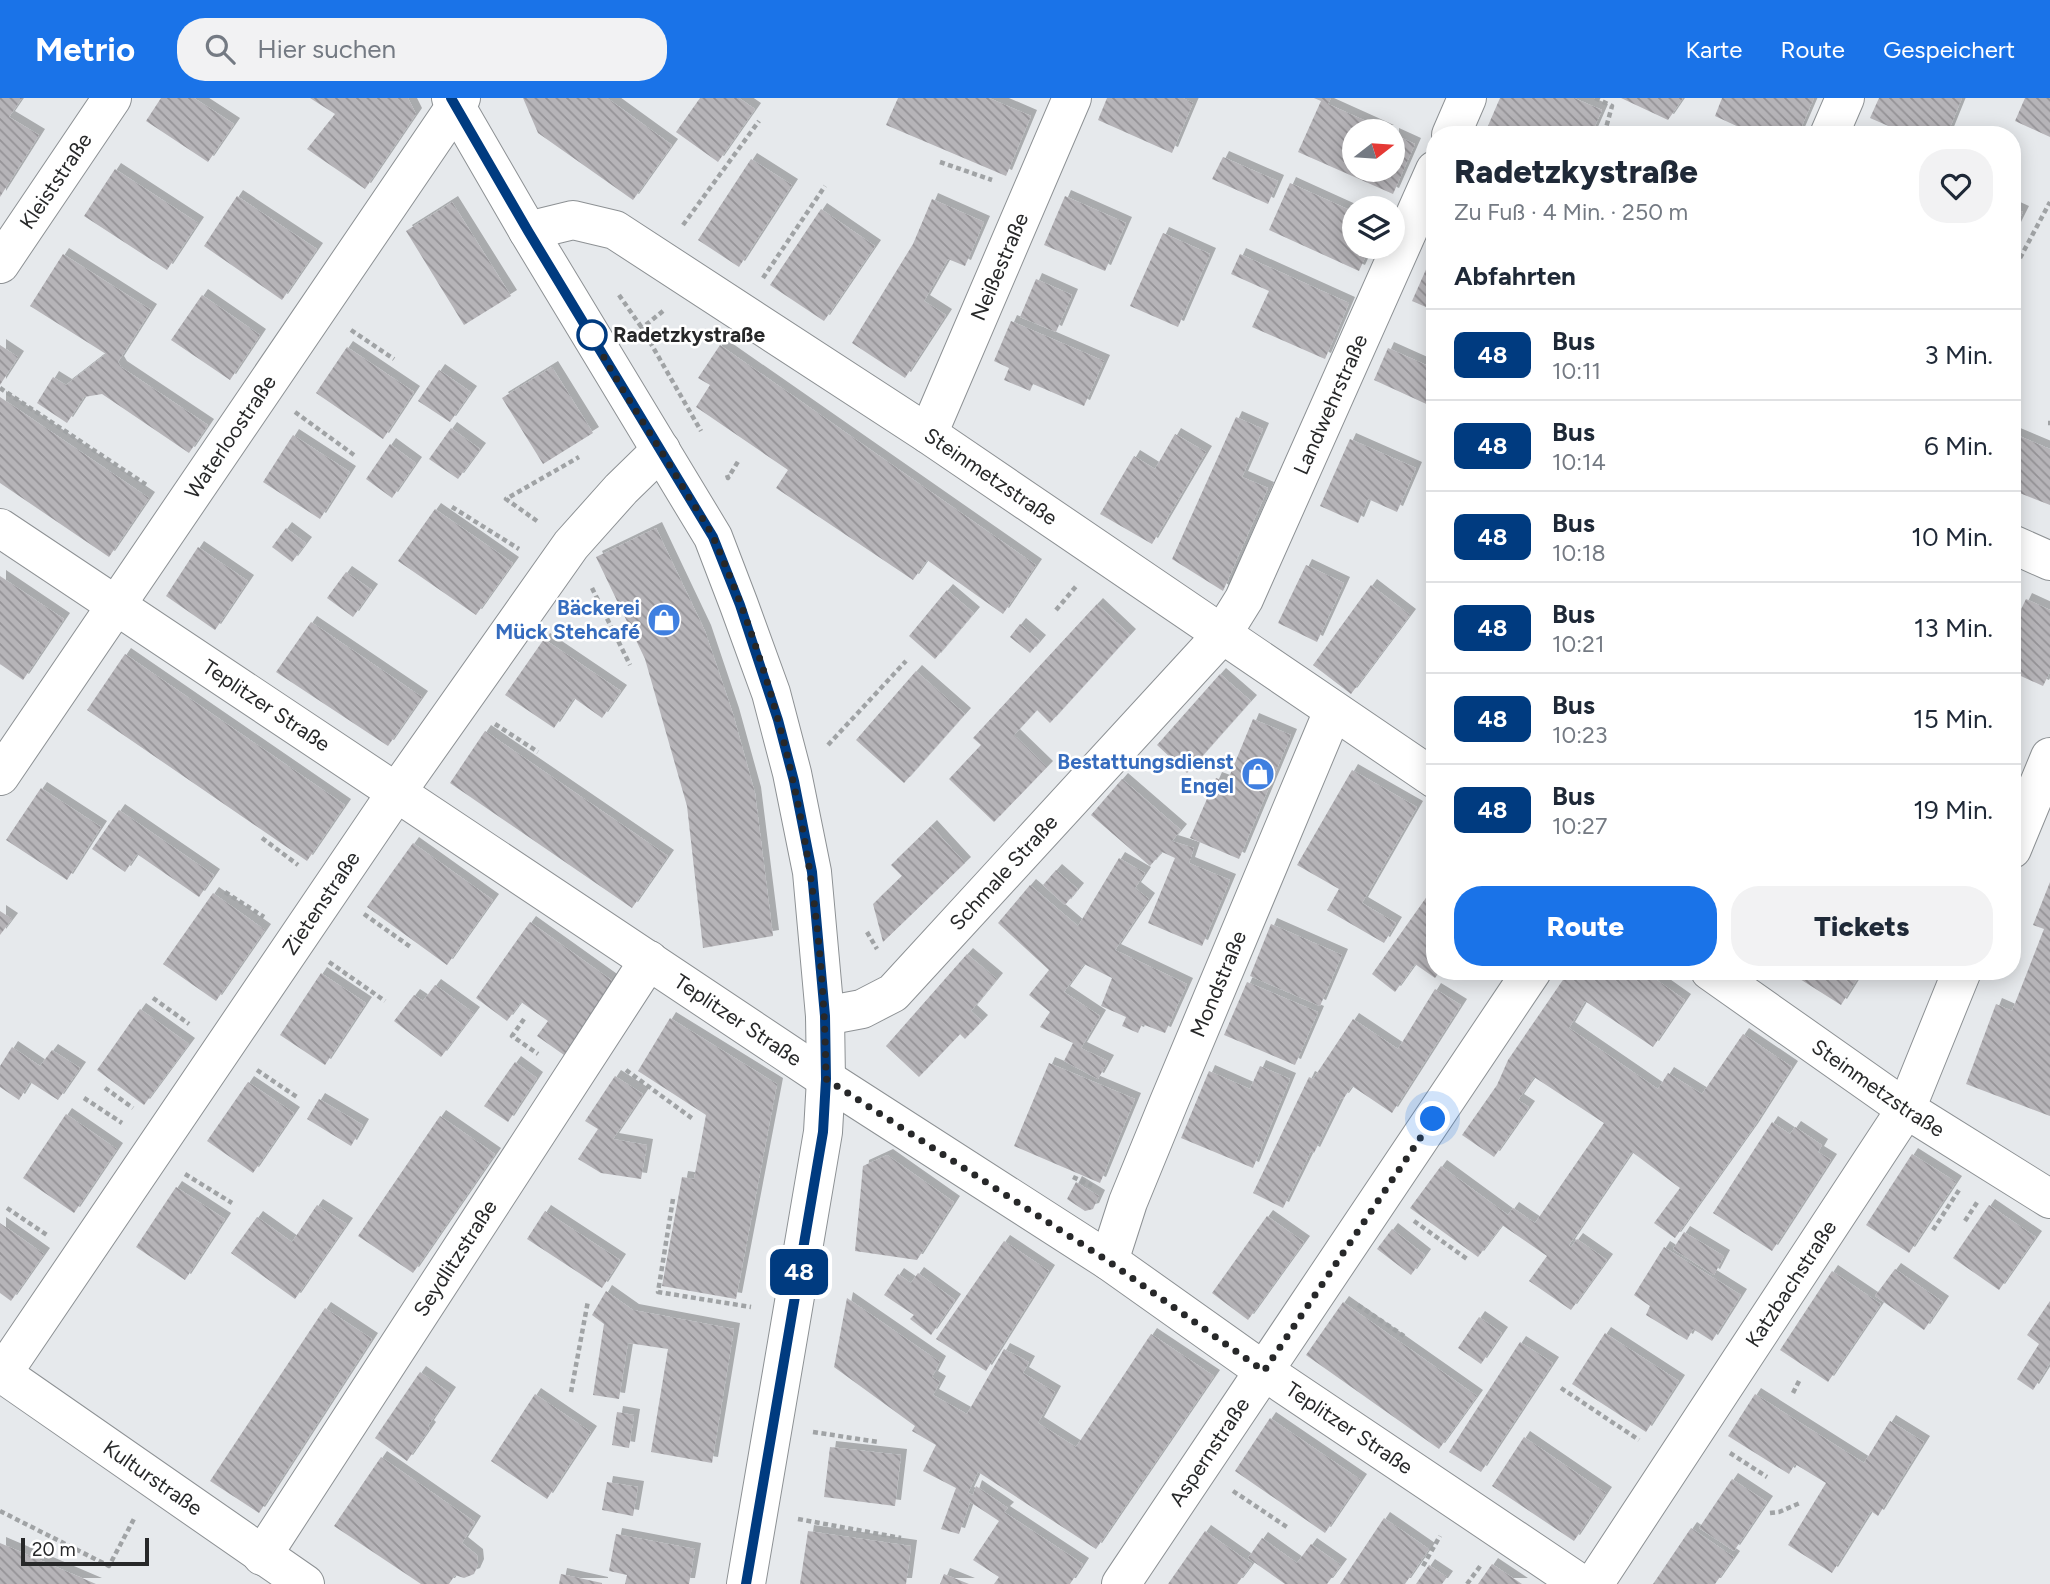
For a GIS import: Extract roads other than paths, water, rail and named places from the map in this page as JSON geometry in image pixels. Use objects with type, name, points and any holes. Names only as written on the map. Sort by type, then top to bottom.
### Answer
[{"type":"street","name":"Kleiststraße","points":[[0,264],[112,98]]},
{"type":"street","name":"Neißestraße","points":[[928,434],[1072,98]]},
{"type":"street","points":[[1455,126],[1467,98]]},
{"type":"street","points":[[1833,126],[1845,98]]},
{"type":"street","points":[[456,101],[528,231],[713,537],[771,693],[794,781],[812,872],[825,1016],[823,1132],[746,1584]]},
{"type":"street","name":"Waterloostraße","points":[[0,776],[456,101]]},
{"type":"street","name":"Landwehrstraße","points":[[1221,636],[1244,599],[1426,190]]},
{"type":"street","name":"Steinmetzstraße","points":[[528,231],[573,220],[615,230],[928,434],[1426,773]]},
{"type":"street","name":"Zietenstraße","points":[[1,1373],[397,793],[562,557],[621,489],[661,450]]},
{"type":"street","name":"Teplitzer Straße","points":[[0,528],[826,1079],[1108,1261],[1264,1371],[1581,1584]]},
{"type":"street","points":[[2021,548],[2050,561]]},
{"type":"street","name":"Schmale Straße","points":[[825,1016],[862,1009],[893,993],[1221,636]]},
{"type":"street","name":"Mondstraße","points":[[1108,1261],[1158,1127],[1332,711]]},
{"type":"street","points":[[2021,827],[2050,757]]},
{"type":"street","name":"Seydlitzstraße","points":[[262,1556],[649,960]]},
{"type":"street","name":"Aspernstraße","points":[[1121,1584],[1526,980]]},
{"type":"street","name":"Steinmetzstraße","points":[[1723,980],[1906,1109],[2050,1199]]},
{"type":"street","name":"Katzbachstraße","points":[[1594,1584],[1906,1109],[1958,980]]},
{"type":"street","name":"Kulturstraße","points":[[1,1373],[305,1584]]},
{"type":"place","name":"Radetzkystraße","points":[[592,335]]},
{"type":"place","name":"Bäckerei Mück Stehcafé","points":[[664,620]]},
{"type":"place","name":"Bestattungsdienst Engel","points":[[1258,774]]}]
